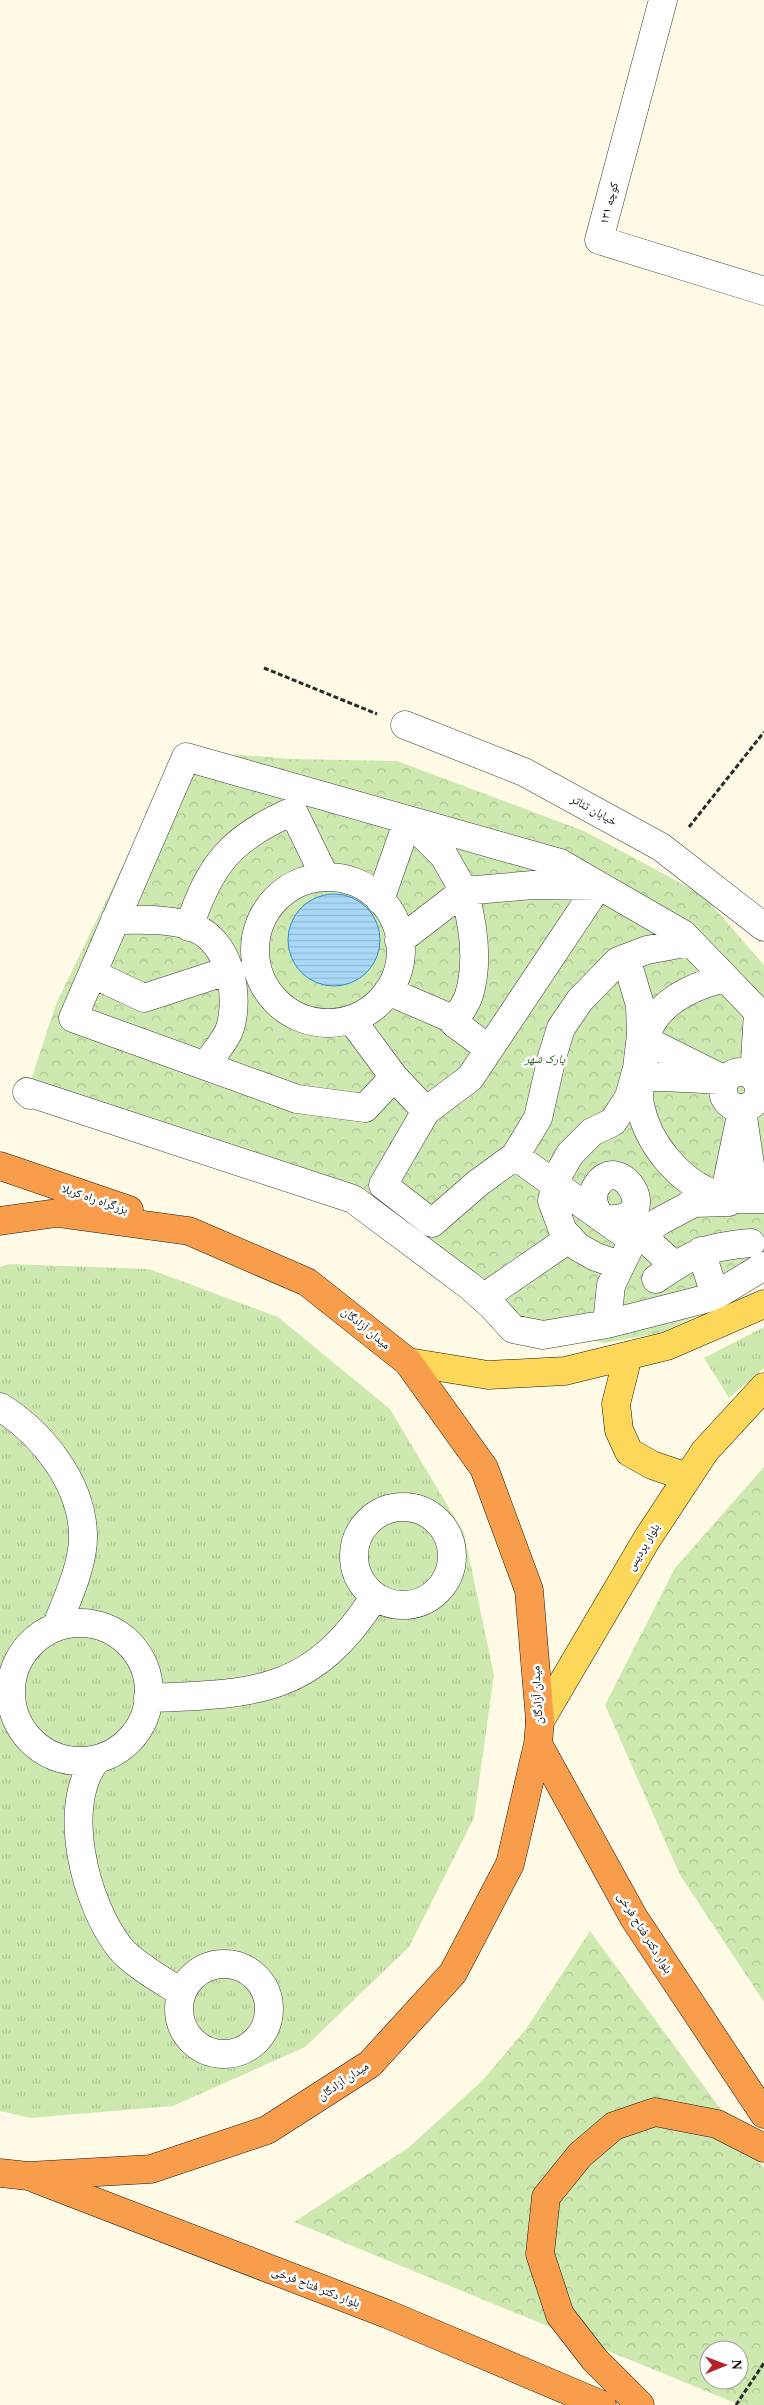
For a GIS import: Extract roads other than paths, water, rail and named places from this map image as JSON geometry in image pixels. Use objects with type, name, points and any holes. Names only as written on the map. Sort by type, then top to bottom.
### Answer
[{"type":"highway","name":"بزرگراه راه کربلا","points":[[0,1166],[189,1231]]},
{"type":"highway","name":"میدان آزادگان","points":[[0,1221],[57,1213],[189,1231],[307,1282],[408,1362],[484,1468],[529,1590],[539,1732],[510,1864],[453,1973],[370,2064],[267,2130],[151,2169],[28,2176],[0,2173]]},
{"type":"highway","name":"بلوار دکتر فتاح فرخی","points":[[539,1732],[634,1918],[764,2114]]},
{"type":"highway","points":[[640,2405],[595,2360],[560,2315],[540,2254],[546,2198],[580,2155],[614,2126],[655,2112],[717,2124],[764,2148]]},
{"type":"highway","name":"بلوار دکتر فتاح فرخی","points":[[28,2176],[387,2314],[602,2405]]},
{"type":"main road","points":[[408,1362],[488,1375],[565,1371],[667,1346],[764,1304]]},
{"type":"main road","points":[[628,1356],[616,1404],[619,1430],[629,1452],[652,1465],[687,1477]]},
{"type":"main road","name":"بلوار پردیس","points":[[539,1732],[647,1539],[687,1477],[705,1451],[764,1387]]},
{"type":"street","name":"کوچه ۱۳۱","points":[[663,0],[599,240],[764,291]]},
{"type":"street","name":"خیابان تئاتر","points":[[406,725],[524,772],[669,853],[764,927]]},
{"type":"street","points":[[394,1077],[365,1108],[297,1099],[73,1018],[186,757],[289,798],[408,820],[560,863],[683,934],[761,1015],[759,1086],[758,1099],[749,1107],[742,1109],[732,1106],[724,1097],[723,1086],[725,1080],[735,1073],[741,1072],[759,1078]]},
{"type":"street","points":[[289,798],[325,877]]},
{"type":"street","points":[[189,927],[201,892],[214,868],[235,845],[256,829],[289,798]]},
{"type":"street","points":[[408,820],[444,856],[464,891],[473,928],[473,970],[469,996],[454,1023],[488,1048]]},
{"type":"street","points":[[380,900],[408,820]]},
{"type":"street","points":[[325,877],[348,880],[370,890],[380,900],[387,907],[398,928],[401,951],[396,975],[388,991],[367,1012],[346,1022],[322,1023],[299,1018],[279,1004],[263,985],[256,961],[256,936],[265,913],[281,894],[301,882],[325,877]]},
{"type":"street","points":[[399,941],[464,891],[533,885],[598,886]]},
{"type":"street","points":[[598,886],[488,1048],[470,1078],[426,1111],[383,1185],[432,1224],[478,1183],[515,1156],[538,1118],[561,1028],[580,1000],[618,961],[647,950],[690,942]]},
{"type":"street","points":[[115,920],[161,921],[195,928],[216,945],[230,970],[235,1001],[230,1029]]},
{"type":"street","points":[[216,945],[256,943]]},
{"type":"street","points":[[620,1265],[596,1257],[578,1247],[563,1231],[552,1201],[557,1177],[570,1154],[592,1132],[613,1122],[629,1098],[641,1035],[640,1005],[626,958]]},
{"type":"street","points":[[93,974],[144,998],[230,970]]},
{"type":"street","points":[[723,1200],[695,1185],[672,1167],[652,1137],[640,1104],[641,1076],[649,1026],[667,1005],[692,988],[725,978]]},
{"type":"street","points":[[388,991],[455,1020]]},
{"type":"street","points":[[205,1066],[230,1029],[270,994]]},
{"type":"street","points":[[131,1039],[144,998]]},
{"type":"street","points":[[351,1019],[394,1077],[426,1111]]},
{"type":"street","points":[[647,1041],[725,1080]]},
{"type":"street","points":[[641,1076],[725,1080]]},
{"type":"street","points":[[30,1095],[27,1092],[353,1199],[483,1298],[513,1329],[542,1335],[607,1324],[716,1296]]},
{"type":"street","points":[[716,1296],[735,1251],[723,1200],[742,1109]]},
{"type":"street","points":[[607,1324],[611,1284],[637,1237],[660,1221],[694,1203],[723,1200],[761,1202],[742,1109]]},
{"type":"street","points":[[515,1156],[601,1218],[637,1237],[666,1273],[735,1251]]},
{"type":"street","points":[[483,1298],[570,1238]]},
{"type":"street","points":[[716,1296],[735,1251]]},
{"type":"street","points":[[0,1407],[15,1416],[44,1443],[67,1478],[78,1505],[84,1535],[76,1576],[56,1627]]},
{"type":"street","points":[[148,1698],[199,1696],[252,1690],[289,1679],[310,1669],[332,1651],[375,1596]]},
{"type":"street","points":[[84,1622],[108,1627],[127,1640],[142,1659],[149,1682],[148,1698],[148,1706],[140,1729],[123,1746],[103,1758],[79,1762],[56,1758],[43,1750],[22,1731],[6,1709],[14,1668],[25,1649],[41,1634],[56,1627],[84,1622]]},
{"type":"street","points":[[97,1759],[88,1770],[81,1792],[79,1836],[86,1877],[101,1914],[121,1949],[182,1992]]},
{"type":"water","points":[[334,894],[351,898],[366,908],[376,923],[380,940],[376,957],[366,972],[351,982],[334,986],[317,982],[302,972],[292,957],[288,940],[292,923],[302,908],[317,898]]},
{"type":"park label","name":"پارک شهر","points":[[545,1059]]}]
